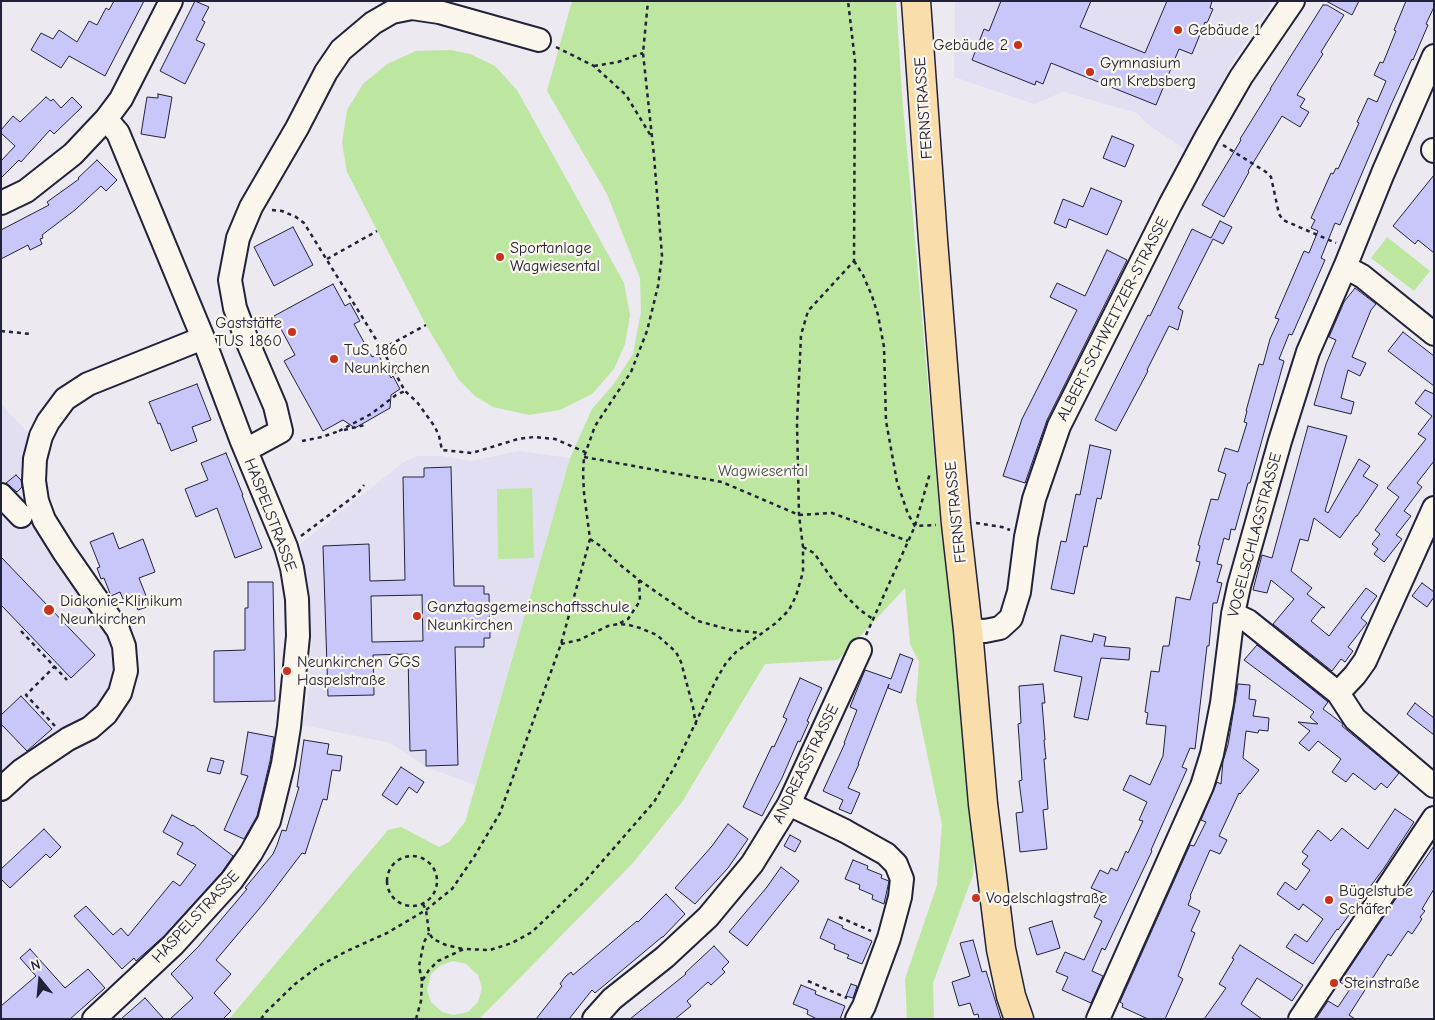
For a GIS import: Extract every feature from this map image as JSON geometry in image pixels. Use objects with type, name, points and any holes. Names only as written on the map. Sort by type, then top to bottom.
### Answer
[{"type":"main road","name":"FERNSTRASSE","points":[[916,1],[950,453],[983,804],[1000,949],[1011,996],[1019,1019]]},
{"type":"street","points":[[1,203],[26,191],[73,154],[106,119],[121,99],[171,1]]},
{"type":"street","name":"ALBERT-SCHWEITZER-STRASSE","points":[[968,630],[985,631],[1000,628],[1012,618],[1019,592],[1026,537],[1034,499],[1059,426],[1170,205],[1207,136],[1241,77],[1293,1]]},
{"type":"street","points":[[246,450],[281,431],[275,406],[235,308],[230,280],[238,238],[251,207],[297,128],[326,72],[341,50],[373,23],[392,12],[412,8],[439,12],[539,40]]},
{"type":"street","name":"VOGELSCHLAGSTRASSE","points":[[1098,1019],[1202,786],[1212,754],[1222,703],[1233,614],[1239,586],[1280,441],[1308,352],[1434,56]]},
{"type":"street","name":"HASPELSTRASSE","points":[[94,1019],[173,944],[232,880],[251,853],[269,821],[283,764],[289,727],[298,636],[297,600],[292,568],[286,547],[203,338],[118,133],[106,119]]},
{"type":"street","points":[[1348,258],[1362,276],[1434,334]]},
{"type":"street","points":[[1,789],[22,770],[90,728],[106,714],[120,693],[126,671],[124,646],[118,630],[64,552],[44,520],[37,501],[34,481],[35,459],[41,436],[48,422],[65,399],[88,384],[203,338]]},
{"type":"street","points":[[1,494],[21,516]]},
{"type":"street","points":[[1338,693],[1365,661],[1434,508]]},
{"type":"street","points":[[1233,614],[1248,620],[1338,693],[1355,719],[1434,786]]},
{"type":"street","name":"ANDREASSTRASSE","points":[[594,1019],[612,999],[665,956],[708,917],[752,864],[789,804],[860,650]]},
{"type":"street","points":[[789,804],[845,831],[886,854],[896,864],[902,879],[900,897],[889,938],[861,1012]]},
{"type":"street","points":[[1300,1019],[1434,818]]},
{"type":"path","points":[[261,1019],[295,984],[319,966],[346,951],[387,933],[426,910],[452,889],[474,857],[500,813],[561,644],[590,539],[584,492],[585,452],[595,426],[631,372],[647,331],[658,286],[662,256],[643,53],[648,1]]},
{"type":"path","points":[[848,1],[855,61],[854,261],[863,275],[878,315],[884,347],[886,422],[897,482],[908,514],[915,526]]},
{"type":"path","points":[[539,40],[560,48],[594,66],[626,95],[652,138]]},
{"type":"path","points":[[594,66],[618,62],[643,53]]},
{"type":"path","points":[[1207,136],[1266,172],[1271,177],[1279,214],[1283,220],[1348,258]]},
{"type":"path","points":[[251,207],[282,211],[304,223],[382,349],[405,391],[417,402],[435,427],[442,450],[472,453],[518,439],[534,437],[555,438],[585,452]]},
{"type":"path","points":[[327,259],[377,231]]},
{"type":"path","points":[[423,904],[426,910],[429,933],[433,938],[446,945],[464,950],[490,950],[512,943],[532,932],[586,880],[654,802],[674,768],[726,663],[736,652],[776,623],[789,610],[804,572],[799,515],[797,423],[801,335],[808,311],[854,261]]},
{"type":"path","points":[[382,349],[426,325]]},
{"type":"path","points":[[1,331],[31,334]]},
{"type":"path","points":[[339,431],[371,414],[396,395],[405,391]]},
{"type":"path","points":[[302,441],[366,425]]},
{"type":"path","points":[[860,650],[915,526],[928,475],[938,460],[950,453]]},
{"type":"path","points":[[584,457],[722,482],[799,515],[832,513],[908,541]]},
{"type":"path","points":[[286,547],[357,494],[364,484]]},
{"type":"path","points":[[979,523],[1002,527],[1026,537]]},
{"type":"path","points":[[590,539],[639,580],[698,621],[731,630],[762,633]]},
{"type":"path","points":[[803,547],[814,554],[840,590],[860,610],[873,619]]},
{"type":"path","points":[[619,624],[628,619],[640,601],[639,580]]},
{"type":"path","points":[[561,644],[579,640],[608,626],[619,624],[629,624],[657,636],[676,652],[686,679],[696,725]]},
{"type":"path","points":[[21,631],[67,680]]},
{"type":"path","points":[[55,666],[26,695],[68,740]]},
{"type":"path","points":[[404,857],[419,857],[433,867],[437,877],[437,886],[433,894],[423,904],[413,906],[403,904],[396,900],[390,892],[387,882],[389,871],[395,863],[404,857]]},
{"type":"path","points":[[838,917],[889,938]]},
{"type":"path","points":[[416,1019],[421,1001],[422,981],[419,966],[424,942],[429,933]]},
{"type":"path","points":[[422,981],[438,961],[464,950]]},
{"type":"path","points":[[808,981],[861,1012]]},
{"type":"shaded area","name":"Gymnasium am Krebsberg","points":[[955,1],[1273,1],[1229,68],[1188,151],[1147,124],[1137,113],[1063,92],[1034,104],[954,77]]},
{"type":"shaded area","name":"Diakonie-Klinikum Neunkirchen","points":[[1,404],[29,434],[26,474],[108,631],[115,655],[113,677],[101,702],[1,799]]},
{"type":"shaded area","name":"Ganztagsgemeinschaftsschule Neunkirchen","points":[[519,451],[570,458],[475,785],[426,767],[390,743],[303,725],[309,690],[311,641],[309,591],[300,544],[404,462],[416,456],[442,456],[471,461]]},
{"type":"green space","name":"Wagwiesental","points":[[572,1],[896,1],[902,95],[942,542],[946,557],[975,839],[973,875],[933,983],[934,1019],[907,1019],[905,979],[937,885],[942,825],[916,701],[919,662],[910,644],[905,588],[838,660],[765,664],[682,802],[633,863],[479,1019],[229,1019],[388,830],[401,827],[439,847],[449,842],[465,822],[570,458],[592,409],[613,385],[633,354],[641,312],[640,278],[607,194],[547,91]],"holes":[[[453,961],[466,964],[478,975],[482,988],[478,1002],[468,1012],[454,1015],[442,1012],[431,1002],[427,990],[431,974],[441,965]]]},
{"type":"green space","name":"Sportanlage Wagwiesental","points":[[451,50],[470,54],[495,66],[517,90],[624,283],[630,315],[625,344],[614,369],[592,394],[560,410],[529,415],[493,407],[475,396],[459,380],[426,325],[347,172],[342,143],[347,110],[363,84],[387,64],[416,51]]},
{"type":"green space","points":[[1387,237],[1430,271],[1414,291],[1371,258]]},
{"type":"green space","points":[[532,488],[534,558],[498,559],[497,489]]},
{"type":"building","points":[[114,1],[144,1],[105,76],[69,56],[61,68],[31,50],[41,33],[53,39],[59,30],[77,42],[89,21],[97,25],[106,8],[109,10]]},
{"type":"building","points":[[195,1],[209,7],[202,20],[205,22],[196,40],[205,44],[185,84],[160,71]]},
{"type":"building","points":[[1001,1],[1091,1],[1080,27],[1145,53],[1167,1],[1212,1],[1210,8],[1213,9],[1207,23],[1205,22],[1192,54],[1179,49],[1156,105],[1051,63],[1043,84],[1036,81],[1035,85],[972,60],[984,29],[989,31]]},
{"type":"building","points":[[1326,1],[1359,1],[1352,15]]},
{"type":"building","points":[[1406,1],[1434,1],[1434,7],[1413,60],[1391,105],[1340,225],[1335,223],[1321,258],[1325,260],[1292,335],[1289,334],[1279,359],[1284,361],[1250,483],[1248,483],[1235,530],[1231,529],[1229,540],[1224,538],[1217,564],[1222,565],[1217,582],[1222,583],[1217,603],[1213,603],[1195,749],[1190,748],[1182,767],[1187,769],[1152,851],[1105,950],[1102,948],[1092,971],[1103,976],[1091,1003],[1062,990],[1068,977],[1056,972],[1065,952],[1084,960],[1102,921],[1094,917],[1105,894],[1091,888],[1100,870],[1108,874],[1111,868],[1117,871],[1143,821],[1139,820],[1147,802],[1123,790],[1130,775],[1150,785],[1163,756],[1166,726],[1146,724],[1148,713],[1145,712],[1151,671],[1159,672],[1163,646],[1169,646],[1176,597],[1190,600],[1200,562],[1196,561],[1200,546],[1198,545],[1211,499],[1218,500],[1226,474],[1218,471],[1225,448],[1238,452],[1247,423],[1244,422],[1246,411],[1259,364],[1263,365],[1270,339],[1279,319],[1275,318],[1304,251],[1309,253],[1318,231],[1311,228],[1315,220],[1311,218],[1331,173],[1333,174],[1336,168],[1338,169],[1368,98],[1377,102],[1386,81],[1374,75],[1380,62],[1383,63]]},
{"type":"building","points":[[1323,5],[1327,5],[1344,15],[1321,52],[1323,54],[1297,95],[1305,99],[1300,107],[1309,112],[1300,127],[1282,116],[1248,171],[1224,217],[1202,205],[1270,89]]},
{"type":"building","points":[[158,94],[172,97],[165,138],[141,134],[147,97],[158,98]]},
{"type":"building","points":[[46,97],[51,101],[53,99],[61,108],[72,97],[82,107],[54,134],[50,130],[21,162],[19,160],[1,178],[1,161],[15,146],[1,133],[1,130],[13,116],[20,122]]},
{"type":"building","points":[[1112,136],[1134,145],[1125,167],[1103,158]]},
{"type":"building","points":[[97,160],[117,180],[106,191],[101,186],[75,210],[42,235],[43,238],[40,239],[42,244],[30,250],[28,245],[1,259],[1,230],[49,205],[47,202],[79,179]]},
{"type":"building","points":[[1434,175],[1434,253],[1418,240],[1415,244],[1393,226]]},
{"type":"building","points":[[1091,188],[1122,201],[1107,235],[1069,219],[1066,228],[1054,223],[1063,199],[1083,207]]},
{"type":"building","points":[[1220,221],[1232,227],[1223,244],[1213,239],[1178,308],[1183,311],[1178,330],[1169,326],[1148,371],[1116,431],[1095,420],[1148,315],[1150,316],[1192,229],[1211,238]]},
{"type":"building","points":[[293,227],[313,265],[274,286],[254,247]]},
{"type":"building","points":[[1107,250],[1127,260],[1047,420],[1025,483],[1003,476],[1022,419],[1077,310],[1050,297],[1057,283],[1085,296]]},
{"type":"building","name":"TuS 1860 Neunkirchen","points":[[333,284],[345,306],[350,303],[360,321],[354,324],[372,357],[378,354],[391,378],[393,376],[400,389],[391,395],[390,408],[355,428],[343,420],[323,431],[284,361],[295,355],[274,316]]},
{"type":"building","points":[[1355,288],[1376,304],[1371,310],[1352,357],[1366,363],[1360,376],[1348,370],[1341,398],[1354,402],[1351,414],[1314,405],[1326,364],[1336,340],[1329,337],[1344,302]]},
{"type":"building","points":[[1403,332],[1434,356],[1434,386],[1388,351]]},
{"type":"building","points":[[197,384],[211,420],[192,427],[197,441],[171,451],[149,402]]},
{"type":"building","points":[[1425,390],[1434,394],[1434,461],[1417,483],[1422,487],[1404,511],[1411,516],[1396,535],[1402,539],[1384,562],[1374,554],[1378,549],[1372,544],[1380,534],[1375,530],[1399,497],[1387,488],[1426,439],[1418,434],[1432,416],[1415,403]]},
{"type":"building","points":[[1308,426],[1347,436],[1325,511],[1328,513],[1359,459],[1370,466],[1363,476],[1378,485],[1340,538],[1314,518],[1308,541],[1300,539],[1291,571],[1312,588],[1307,594],[1325,608],[1322,607],[1311,621],[1329,636],[1366,588],[1377,596],[1361,618],[1367,623],[1348,647],[1353,651],[1345,662],[1341,659],[1332,671],[1273,624],[1294,599],[1271,580],[1267,593],[1253,590],[1262,555],[1272,558]]},
{"type":"building","points":[[1090,445],[1111,450],[1101,499],[1097,498],[1087,547],[1084,546],[1074,594],[1051,589],[1061,541],[1066,542],[1076,494],[1080,495]]},
{"type":"building","points":[[226,453],[262,548],[235,558],[217,508],[196,517],[185,489],[208,480],[201,463]]},
{"type":"building","points":[[451,467],[454,586],[484,586],[484,594],[489,594],[490,638],[484,638],[484,647],[455,647],[458,765],[426,766],[426,750],[410,751],[408,654],[373,655],[374,695],[328,696],[323,546],[369,544],[370,581],[405,580],[403,477],[424,477],[424,468]],"holes":[[[422,595],[423,641],[372,642],[371,596]]]},
{"type":"building","points":[[16,475],[21,480],[22,487],[17,492],[6,483]]},
{"type":"building","points":[[113,533],[119,549],[143,539],[155,572],[139,578],[150,606],[138,610],[132,595],[123,599],[120,592],[111,596],[104,578],[101,579],[97,568],[100,567],[90,542]]},
{"type":"building","points":[[1,557],[95,655],[71,678],[1,605]]},
{"type":"building","points":[[248,582],[273,582],[275,701],[214,702],[214,651],[245,650],[245,608],[248,608]]},
{"type":"building","points":[[1422,583],[1434,592],[1434,597],[1427,607],[1412,596]]},
{"type":"building","points":[[1094,634],[1106,637],[1104,646],[1130,648],[1129,660],[1101,658],[1088,720],[1074,717],[1082,677],[1054,671],[1061,635],[1092,642]]},
{"type":"building","points":[[1257,645],[1328,702],[1323,709],[1399,773],[1387,788],[1381,783],[1375,790],[1353,773],[1346,782],[1332,772],[1341,759],[1318,741],[1309,751],[1299,743],[1310,731],[1298,722],[1318,724],[1310,717],[1314,712],[1244,660]]},
{"type":"building","points":[[900,654],[913,659],[901,693],[888,688],[889,684],[848,788],[860,793],[851,814],[839,809],[843,800],[823,791],[845,743],[857,710],[850,707],[865,670],[891,679]]},
{"type":"building","points":[[800,678],[822,688],[800,742],[798,741],[782,778],[762,816],[743,807],[787,719],[783,717]]},
{"type":"building","points":[[1043,684],[1045,703],[1042,703],[1046,759],[1044,759],[1048,809],[1043,810],[1047,849],[1020,852],[1016,813],[1023,812],[1019,781],[1022,780],[1018,724],[1021,723],[1019,686]]},
{"type":"building","points":[[1238,684],[1250,685],[1249,699],[1256,700],[1253,716],[1269,718],[1268,731],[1259,730],[1258,733],[1246,731],[1243,758],[1259,770],[1239,793],[1219,836],[1227,840],[1220,854],[1210,850],[1190,896],[1188,905],[1200,911],[1191,931],[1195,933],[1178,976],[1183,979],[1165,1019],[1148,1019],[1122,1007],[1123,1004],[1120,1002],[1190,845],[1194,846],[1206,822],[1201,820],[1217,782],[1221,784],[1223,761],[1228,745]]},
{"type":"building","points":[[21,696],[52,729],[27,751],[1,724],[1,715]]},
{"type":"building","points":[[1415,703],[1434,718],[1434,735],[1407,714]]},
{"type":"building","points":[[248,732],[274,737],[257,816],[244,839],[224,830],[248,776],[241,774]]},
{"type":"building","points":[[304,740],[329,744],[327,754],[342,756],[340,771],[332,770],[327,800],[323,799],[305,854],[302,853],[264,903],[216,960],[231,974],[214,993],[231,1011],[223,1019],[170,1019],[193,998],[171,974],[198,947],[247,889],[245,888],[273,854],[282,830],[286,831],[299,787],[297,787]]},
{"type":"building","points":[[211,758],[224,761],[220,774],[207,771]]},
{"type":"building","points":[[401,767],[424,782],[417,793],[409,787],[397,805],[382,795]]},
{"type":"building","points":[[1395,809],[1414,822],[1384,868],[1337,929],[1313,964],[1286,947],[1295,934],[1307,942],[1323,919],[1303,904],[1299,910],[1277,894],[1285,882],[1296,890],[1310,870],[1302,864],[1308,856],[1302,852],[1318,830],[1331,841],[1342,828],[1368,849]]},
{"type":"building","points":[[172,815],[193,825],[233,856],[222,872],[164,936],[136,961],[134,958],[122,969],[74,916],[86,906],[113,935],[121,928],[128,936],[173,881],[180,886],[196,865],[177,854],[183,843],[163,832]]},
{"type":"building","points":[[728,824],[748,839],[728,868],[695,904],[675,888],[712,846]]},
{"type":"building","points":[[44,829],[61,847],[50,858],[46,854],[10,888],[1,879],[1,869]]},
{"type":"building","points":[[790,835],[801,841],[795,852],[784,846]]},
{"type":"building","points":[[1434,846],[1434,889],[1422,909],[1425,911],[1420,917],[1422,919],[1412,934],[1408,931],[1391,956],[1388,954],[1349,1015],[1355,1019],[1316,1019],[1328,1001],[1338,1007],[1350,989],[1340,982],[1399,894],[1401,894]]},
{"type":"building","points":[[853,860],[868,866],[867,869],[882,875],[881,878],[889,881],[884,904],[872,899],[873,895],[859,889],[860,885],[845,879]]},
{"type":"building","points":[[781,867],[799,881],[747,946],[729,932],[767,887]]},
{"type":"building","points":[[666,894],[685,914],[663,937],[595,993],[592,990],[569,1019],[536,1019],[562,986],[560,984],[565,977],[571,972],[573,975],[638,922]]},
{"type":"building","points":[[828,919],[843,926],[842,928],[872,941],[862,964],[847,958],[849,955],[834,949],[835,945],[820,938]]},
{"type":"building","points":[[1052,921],[1060,948],[1037,955],[1029,928]]},
{"type":"building","points":[[973,940],[982,972],[986,971],[1001,1019],[979,1019],[978,1014],[974,1015],[970,1003],[959,1006],[952,982],[970,976],[960,943]]},
{"type":"building","points":[[1240,945],[1303,985],[1292,1001],[1257,978],[1241,1004],[1262,1019],[1204,1019],[1226,988],[1219,984]]},
{"type":"building","points":[[714,946],[729,962],[722,969],[725,972],[711,985],[708,982],[687,1001],[691,1006],[675,1019],[630,1019],[686,974]]},
{"type":"building","points":[[30,949],[65,988],[88,969],[105,988],[70,1019],[1,1019],[1,1006],[36,976],[20,958]]},
{"type":"building","points":[[851,984],[857,986],[853,998],[846,996]]},
{"type":"building","points":[[801,985],[816,991],[815,994],[845,1006],[840,1019],[817,1019],[807,1014],[808,1010],[793,1004]]},
{"type":"building","points":[[145,998],[164,1019],[121,1019]]},
{"type":"place","name":"Gebäude 1","points":[[1178,30]]},
{"type":"place","name":"Gebäude 2","points":[[1018,45]]},
{"type":"place","name":"Gymnasium am Krebsberg","points":[[1090,72]]},
{"type":"place","name":"Sportanlage Wagwiesental","points":[[500,257]]},
{"type":"place","name":"Gaststätte TUS 1860","points":[[292,332]]},
{"type":"place","name":"TuS 1860 Neunkirchen","points":[[334,359]]},
{"type":"place","name":"Diakonie-Klinikum Neunkirchen","points":[[49,610]]},
{"type":"place","name":"Ganztagsgemeinschaftsschule Neunkirchen","points":[[417,616]]},
{"type":"place","name":"Neunkirchen GGS Haspelstraße","points":[[287,671]]},
{"type":"place","name":"Vogelschlagstraße","points":[[976,898]]},
{"type":"place","name":"Bügelstube Schäfer","points":[[1329,900]]},
{"type":"place","name":"Steinstraße","points":[[1334,983]]}]
